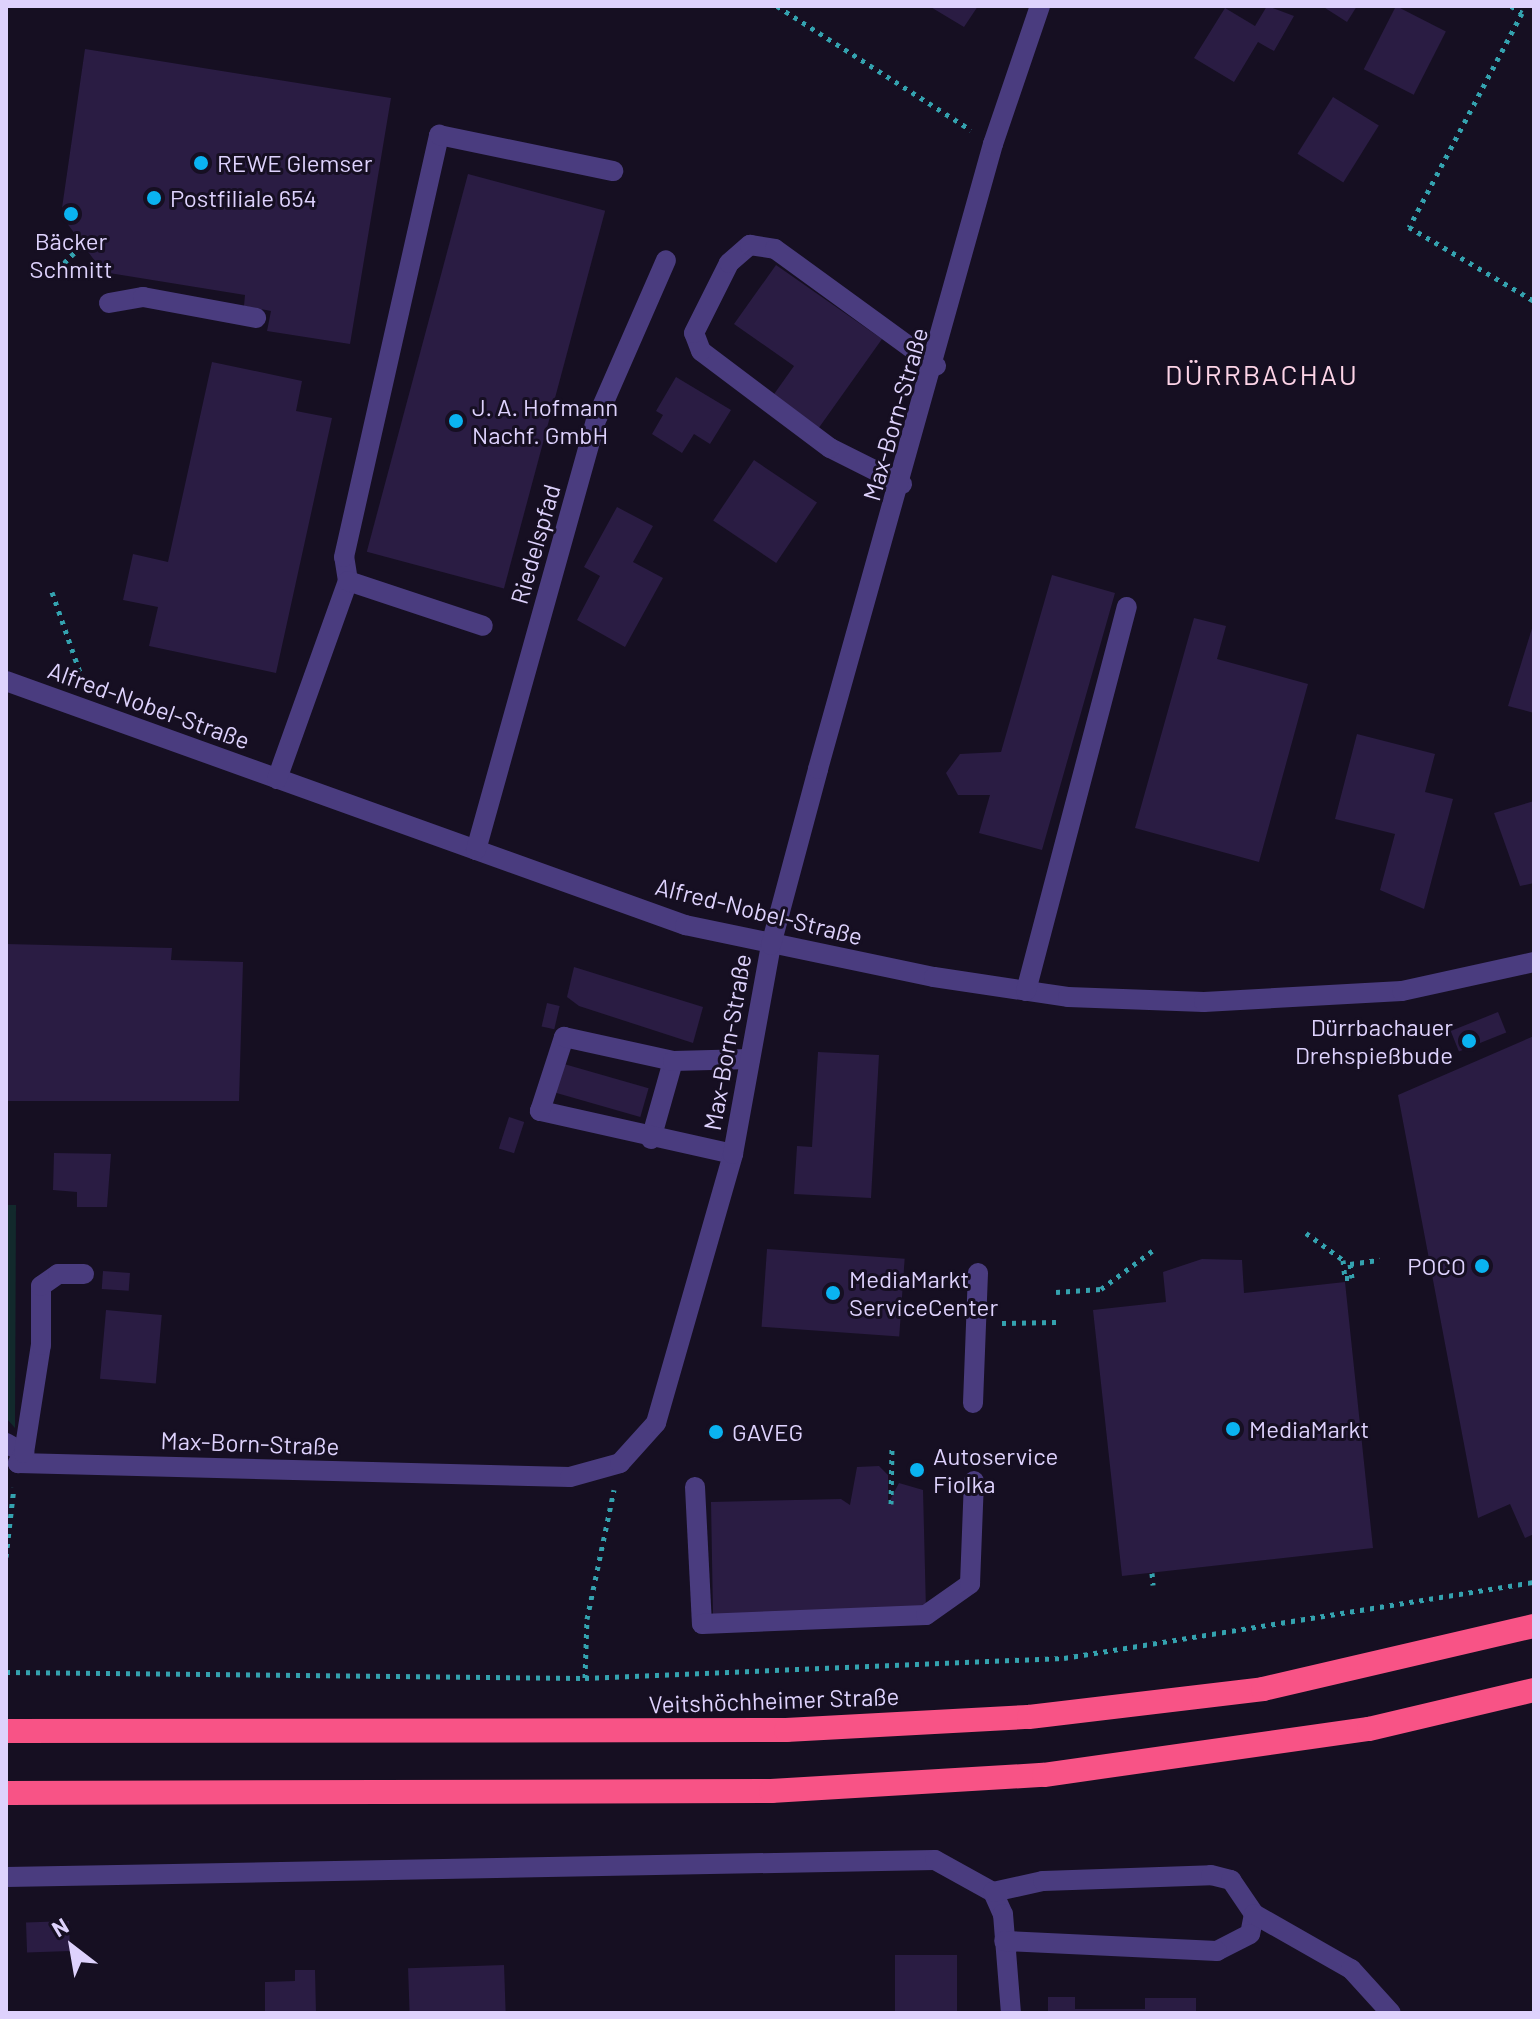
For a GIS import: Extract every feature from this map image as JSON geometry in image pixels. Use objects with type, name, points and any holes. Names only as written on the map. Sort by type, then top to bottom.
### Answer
[{"type":"highway","name":"Veitshöchheimer Straße","points":[[6,1731],[786,1730],[1029,1717],[1263,1689],[1534,1626]]},
{"type":"highway","points":[[6,1793],[771,1791],[1044,1775],[1369,1729],[1534,1690]]},
{"type":"street","name":"Max-Born-Straße","points":[[16,1453],[570,1477],[620,1463],[656,1423],[733,1154],[771,945],[936,366],[993,144],[1040,6]]},
{"type":"street","points":[[277,779],[348,581],[344,557],[439,135],[613,171]]},
{"type":"street","points":[[902,484],[830,448],[701,351],[694,333],[729,263],[750,245],[775,249],[936,366]]},
{"type":"street","name":"Riedelspfad","points":[[476,850],[597,418],[666,260]]},
{"type":"street","points":[[109,303],[143,297],[256,318]]},
{"type":"street","points":[[348,581],[483,626]]},
{"type":"street","points":[[1026,991],[1127,607]]},
{"type":"street","name":"Alfred-Nobel-Straße","points":[[6,681],[685,925],[771,945],[1026,991],[1204,1002],[1402,991],[1534,962]]},
{"type":"street","points":[[733,1154],[651,1139],[540,1111],[564,1037],[673,1061],[750,1059]]},
{"type":"street","points":[[651,1139],[673,1061]]},
{"type":"street","points":[[973,1403],[978,1273]]},
{"type":"street","points":[[16,1453],[41,1345],[41,1286],[58,1274],[84,1274]]},
{"type":"street","points":[[695,1487],[702,1624],[926,1615],[970,1584],[974,1481]]},
{"type":"street","points":[[6,1877],[935,1860],[993,1892],[1043,1881],[1211,1875],[1231,1880],[1254,1914],[1351,1969],[1391,2013]]},
{"type":"street","points":[[993,1892],[1004,1941],[1011,2013]]},
{"type":"street","points":[[1004,1941],[1217,1951],[1250,1934],[1254,1914]]},
{"type":"path","points":[[777,6],[993,144]]},
{"type":"path","points":[[1511,6],[1522,13],[1409,227],[1534,301]]},
{"type":"path","points":[[57,270],[83,244]]},
{"type":"path","points":[[52,592],[93,712]]},
{"type":"path","points":[[1306,1233],[1343,1260],[1345,1278],[1352,1278],[1350,1264],[1380,1260]]},
{"type":"path","points":[[1056,1292],[1101,1289],[1152,1251]]},
{"type":"path","points":[[1004,1323],[1056,1322]]},
{"type":"path","points":[[891,1504],[892,1448]]},
{"type":"path","points":[[6,1557],[16,1453]]},
{"type":"path","points":[[585,1678],[587,1619],[620,1463]]},
{"type":"path","points":[[1152,1573],[1153,1585]]},
{"type":"path","points":[[6,1672],[585,1678],[1064,1658],[1534,1582]]},
{"type":"green space","points":[[6,1205],[16,1205],[15,1428],[6,1418]]},
{"type":"building","points":[[929,6],[978,6],[964,27]]},
{"type":"building","points":[[1267,6],[1294,16],[1274,51],[1258,42],[1234,82],[1194,58],[1225,8],[1255,26]]},
{"type":"building","points":[[1322,6],[1357,6],[1347,22]]},
{"type":"building","points":[[1396,6],[1446,31],[1414,95],[1364,69]]},
{"type":"building","points":[[85,49],[391,98],[350,344],[267,331],[271,311],[244,306],[245,295],[103,272],[61,215]]},
{"type":"building","points":[[1333,97],[1379,126],[1343,182],[1297,154]]},
{"type":"building","points":[[468,174],[605,211],[504,588],[367,552]]},
{"type":"building","points":[[776,265],[882,339],[818,429],[772,397],[794,366],[734,324]]},
{"type":"building","points":[[212,362],[302,381],[296,411],[332,418],[276,673],[149,646],[158,607],[123,600],[133,554],[168,562]]},
{"type":"building","points":[[676,377],[731,410],[710,444],[694,434],[682,453],[652,434],[663,415],[656,411]]},
{"type":"building","points":[[754,460],[817,502],[776,563],[713,521]]},
{"type":"building","points":[[617,507],[653,526],[633,562],[663,578],[625,647],[577,620],[600,576],[584,567]]},
{"type":"building","points":[[1052,575],[1115,593],[1042,850],[979,833],[990,795],[958,795],[946,773],[960,754],[1001,752]]},
{"type":"building","points":[[1194,618],[1226,626],[1217,659],[1308,684],[1259,862],[1135,828]]},
{"type":"building","points":[[1534,622],[1534,713],[1508,706]]},
{"type":"building","points":[[1357,734],[1435,754],[1425,792],[1453,799],[1424,909],[1380,890],[1395,834],[1335,819]]},
{"type":"building","points":[[1534,801],[1534,883],[1520,886],[1494,813]]},
{"type":"building","points":[[6,944],[172,948],[171,960],[243,962],[239,1101],[6,1101]]},
{"type":"building","points":[[574,967],[703,1007],[693,1043],[579,1006],[567,997]]},
{"type":"building","points":[[547,1003],[560,1006],[554,1029],[542,1026]]},
{"type":"building","name":"Dürrbachauer Drehspießbude","points":[[1498,1012],[1506,1032],[1459,1052],[1451,1031]]},
{"type":"building","name":"POCO","points":[[1534,1036],[1534,1534],[1525,1538],[1510,1504],[1478,1518],[1398,1095]]},
{"type":"building","points":[[818,1052],[879,1055],[871,1198],[794,1194],[797,1146],[812,1147]]},
{"type":"building","points":[[564,1064],[649,1088],[640,1117],[556,1093]]},
{"type":"building","points":[[509,1117],[524,1122],[514,1153],[499,1148]]},
{"type":"building","points":[[54,1153],[111,1154],[107,1207],[77,1207],[77,1192],[53,1190]]},
{"type":"building","name":"MediaMarkt ServiceCenter","points":[[767,1249],[905,1259],[899,1336],[762,1327]]},
{"type":"building","name":"MediaMarkt","points":[[1202,1259],[1242,1260],[1244,1293],[1345,1282],[1373,1548],[1122,1576],[1093,1310],[1166,1302],[1163,1272]]},
{"type":"building","points":[[103,1271],[130,1273],[129,1291],[102,1289]]},
{"type":"building","points":[[106,1310],[162,1315],[156,1384],[100,1379]]},
{"type":"building","points":[[879,1466],[888,1475],[888,1504],[899,1483],[923,1490],[926,1610],[713,1615],[711,1502],[841,1499],[850,1505],[857,1467]]},
{"type":"building","points":[[69,1921],[70,1951],[27,1952],[26,1923]]},
{"type":"building","points":[[895,1955],[957,1955],[957,2013],[895,2013]]},
{"type":"building","points":[[504,1965],[506,2013],[410,2013],[408,1968]]},
{"type":"building","points":[[295,1970],[315,1970],[316,2013],[265,2013],[265,1982],[295,1981]]},
{"type":"building","points":[[1048,1997],[1075,1997],[1075,2009],[1145,2009],[1145,1998],[1196,1998],[1196,2013],[1048,2013]]},
{"type":"place","name":"REWE Glemser","points":[[201,163]]},
{"type":"place","name":"Postfiliale 654","points":[[154,198]]},
{"type":"place","name":"Bäcker Schmitt","points":[[71,214]]},
{"type":"place","name":"J. A. Hofmann Nachf. GmbH","points":[[456,421]]},
{"type":"place","name":"Dürrbachauer Drehspießbude","points":[[1469,1041]]},
{"type":"place","name":"POCO","points":[[1482,1266]]},
{"type":"place","name":"MediaMarkt ServiceCenter","points":[[833,1293]]},
{"type":"place","name":"MediaMarkt","points":[[1233,1429]]},
{"type":"place","name":"GAVEG","points":[[716,1432]]},
{"type":"place","name":"Autoservice Fiolka","points":[[917,1470]]},
{"type":"district","name":"DÜRRBACHAU","points":[[1262,374]]}]
